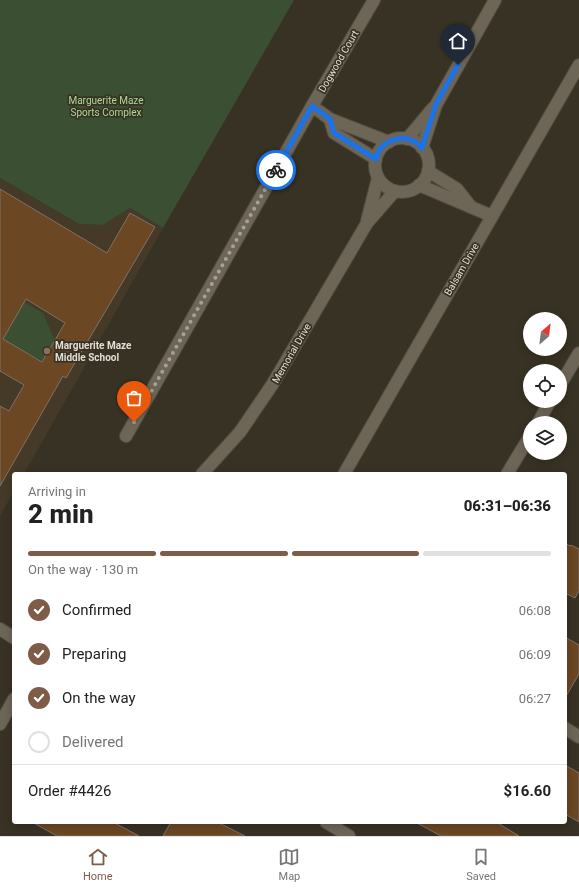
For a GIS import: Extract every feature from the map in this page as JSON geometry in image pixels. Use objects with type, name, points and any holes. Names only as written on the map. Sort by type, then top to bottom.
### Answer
[{"type":"street","name":"Dogwood Court","points":[[126,436],[312,106],[374,0]]},
{"type":"street","points":[[407,139],[436,104],[495,0]]},
{"type":"street","name":"Balsam Drive","points":[[345,472],[579,65]]},
{"type":"street","points":[[422,148],[436,104]]},
{"type":"street","points":[[312,106],[330,119],[389,142]]},
{"type":"street","points":[[330,119],[334,133],[376,159]]},
{"type":"street","points":[[367,222],[378,178],[375,164],[376,159],[382,147],[398,138],[407,139],[415,142],[427,155],[429,163],[425,179],[419,186],[412,190],[404,192],[395,191],[388,188],[378,178]]},
{"type":"street","points":[[428,171],[457,189],[472,208]]},
{"type":"street","points":[[419,186],[492,216]]},
{"type":"street","points":[[367,222],[395,191]]},
{"type":"street","name":"Memorial Drive","points":[[204,472],[240,432],[272,385],[367,222]]},
{"type":"street","points":[[567,373],[579,352]]},
{"type":"street","points":[[509,472],[523,448]]},
{"type":"street","points":[[0,629],[12,637]]},
{"type":"street","points":[[0,724],[12,703]]},
{"type":"street","points":[[567,729],[579,737]]},
{"type":"street","points":[[329,824],[349,836]]},
{"type":"shaded area","name":"Marguerite Maze Middle School","points":[[0,178],[79,224],[103,225],[130,208],[163,228],[25,472],[12,472],[12,495],[0,516]]},
{"type":"green space","name":"Marguerite Maze Sports Complex","points":[[0,0],[294,0],[163,228],[130,208],[103,225],[79,224],[0,178]]},
{"type":"green space","points":[[24,302],[43,313],[55,341],[42,361],[3,339]]},
{"type":"building","name":"Marguerite Maze Middle School","points":[[0,189],[107,253],[130,213],[155,227],[66,378],[63,376],[0,486],[0,406],[9,411],[24,385],[0,371]],"holes":[[[26,299],[65,323],[42,362],[3,339]]]},
{"type":"building","points":[[567,544],[579,549],[579,591],[575,598],[567,594]]},
{"type":"building","points":[[567,638],[579,645],[579,674],[567,695]]},
{"type":"building","points":[[567,766],[579,773],[579,822],[567,815]]},
{"type":"building","points":[[36,824],[117,824],[139,836],[57,836]]},
{"type":"building","points":[[170,824],[221,824],[245,836],[163,836]]},
{"type":"building","points":[[419,824],[499,824],[519,836],[441,836]]},
{"type":"way so far","points":[[134,422],[276,170]]},
{"type":"place","name":"Marguerite Maze Middle School","points":[[47,351]]},
{"type":"route","points":[[276,170],[312,106],[330,119],[334,133],[376,159],[382,147],[398,138],[415,142],[422,148],[436,104],[458,65]]}]
